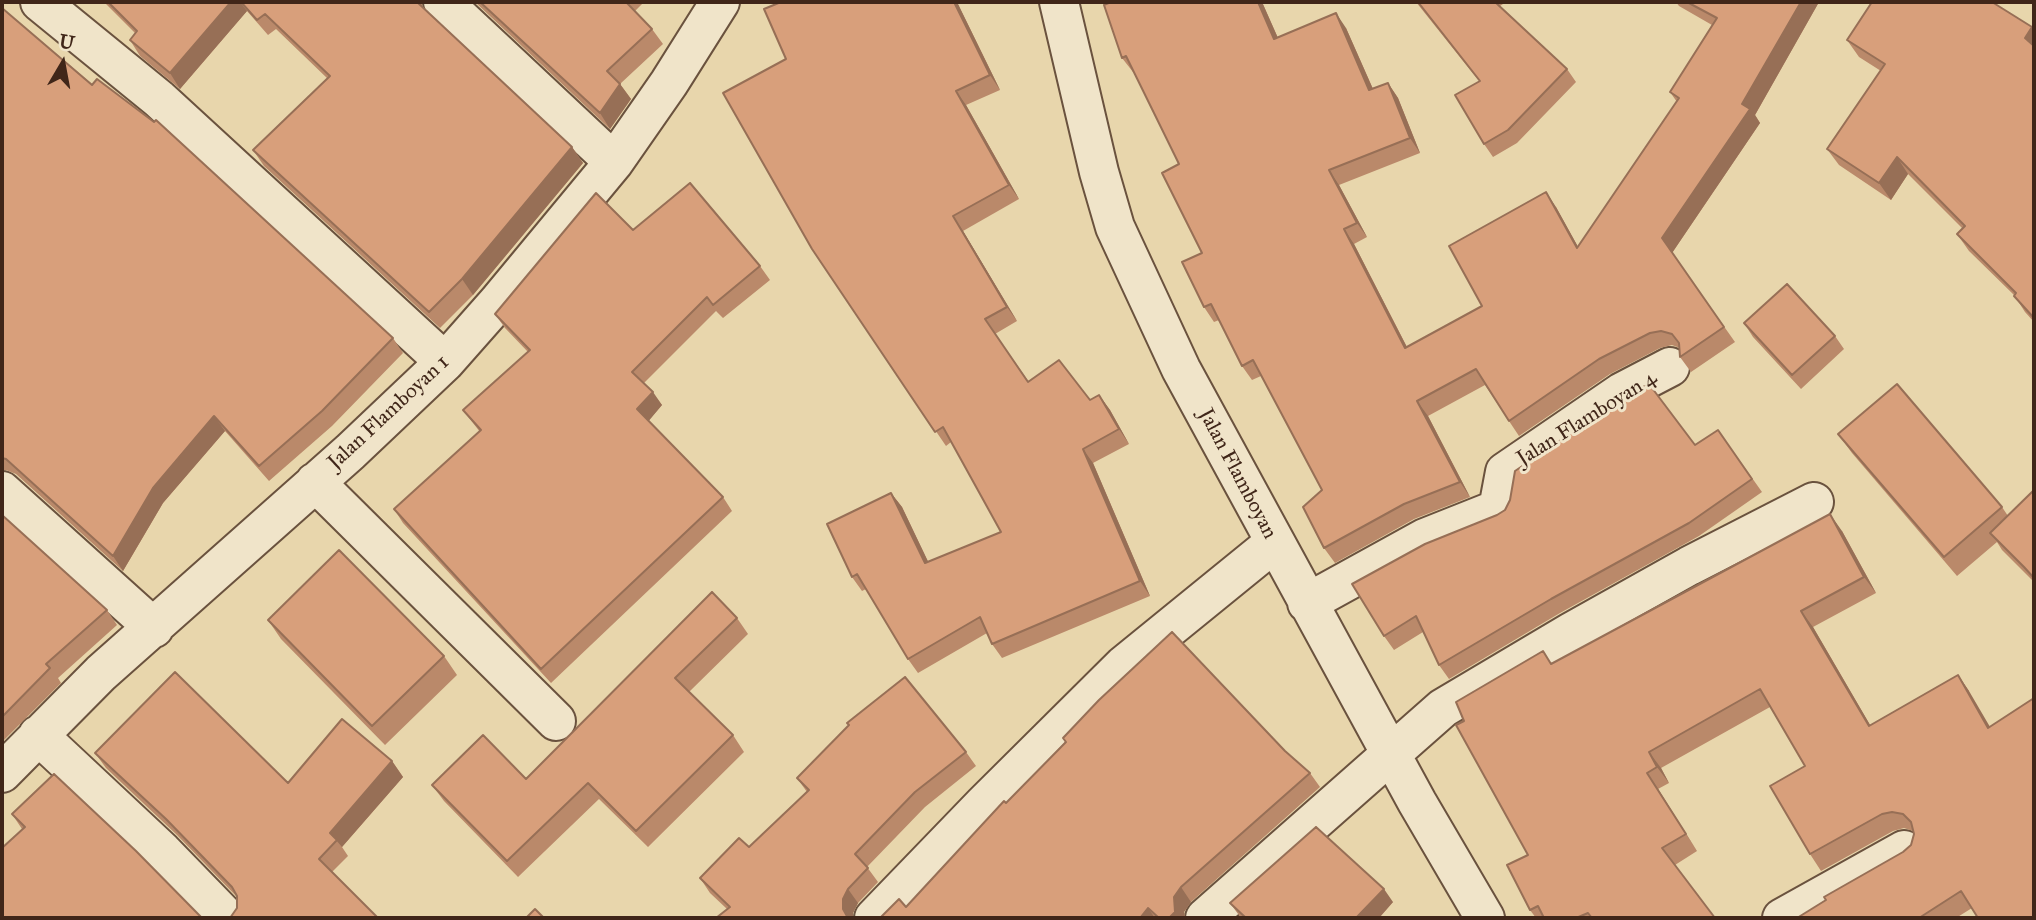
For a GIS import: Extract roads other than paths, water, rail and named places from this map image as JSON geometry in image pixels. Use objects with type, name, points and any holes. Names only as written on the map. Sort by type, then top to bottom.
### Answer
[{"type":"street","points":[[40,2],[159,99],[444,362]]},
{"type":"street","points":[[443,2],[614,162]]},
{"type":"street","name":"Jalan Flamboyan 1","points":[[2,773],[101,673],[393,412],[444,362],[498,302],[614,162],[669,83],[720,2]]},
{"type":"street","name":"Jalan Flamboyan","points":[[1059,2],[1099,172],[1115,227],[1181,369],[1390,753],[1485,918]]},
{"type":"street","name":"Jalan Flamboyan 4","points":[[1307,603],[1425,538],[1498,509],[1505,472],[1622,392],[1670,367]]},
{"type":"street","points":[[315,482],[556,721]]},
{"type":"street","points":[[2,491],[154,628]]},
{"type":"street","points":[[1205,918],[1443,708],[1689,566],[1814,502]]},
{"type":"street","points":[[874,918],[1124,665],[1274,543]]},
{"type":"street","points":[[38,735],[162,850],[227,918]]},
{"type":"street","points":[[1783,918],[1903,850]]}]
